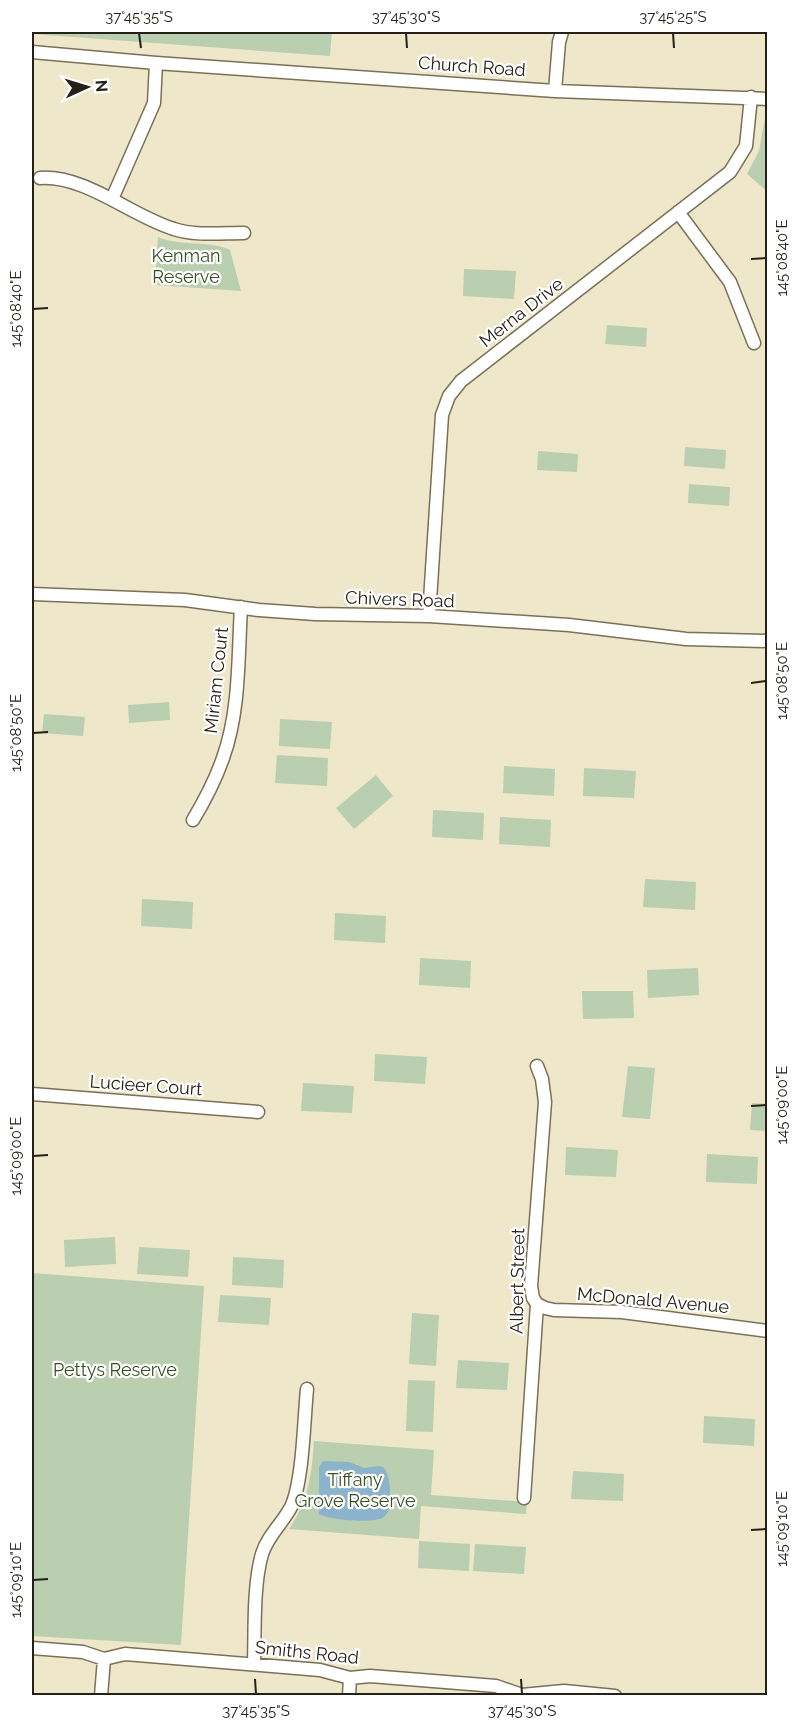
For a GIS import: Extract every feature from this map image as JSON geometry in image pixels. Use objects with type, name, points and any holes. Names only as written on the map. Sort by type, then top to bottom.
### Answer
[{"type":"street","points":[[555,91],[559,42],[562,32]]},
{"type":"street","name":"Church Road","points":[[32,52],[555,91],[768,99]]},
{"type":"street","points":[[112,199],[154,103],[156,63]]},
{"type":"street","name":"Merna Drive","points":[[429,616],[442,415],[449,396],[461,381],[730,172],[746,146],[751,97]]},
{"type":"street","points":[[40,178],[52,177],[112,199],[176,230],[244,233]]},
{"type":"street","points":[[678,212],[730,282],[754,343]]},
{"type":"street","name":"Chivers Road","points":[[32,594],[185,600],[315,614],[429,616],[569,625],[677,639],[768,641]]},
{"type":"street","name":"Miriam Court","points":[[193,820],[210,793],[224,756],[234,711],[241,607]]},
{"type":"street","name":"Albert Street","points":[[524,1498],[537,1304],[533,1298],[531,1286],[545,1102],[542,1079],[537,1066]]},
{"type":"street","name":"Lucieer Court","points":[[32,1094],[258,1112]]},
{"type":"street","name":"McDonald Avenue","points":[[537,1304],[554,1310],[622,1312],[768,1331]]},
{"type":"street","points":[[254,1664],[258,1572],[271,1534],[291,1507],[298,1483],[307,1389]]},
{"type":"street","name":"Smiths Road","points":[[32,1647],[83,1652],[104,1659],[125,1654],[320,1670],[350,1678],[370,1676],[496,1686],[522,1695],[564,1691],[615,1695]]},
{"type":"street","points":[[101,1695],[104,1659]]},
{"type":"street","points":[[349,1695],[350,1678]]},
{"type":"green space","points":[[32,32],[332,32],[330,56],[32,34]]},
{"type":"green space","points":[[767,116],[767,191],[747,174],[759,151]]},
{"type":"green space","name":"Kenman Reserve","points":[[158,237],[176,242],[214,245],[230,250],[241,291],[155,285]]},
{"type":"green space","points":[[464,269],[516,271],[514,299],[463,296]]},
{"type":"green space","points":[[607,325],[647,328],[646,347],[605,344]]},
{"type":"green space","points":[[685,447],[726,450],[725,469],[684,466]]},
{"type":"green space","points":[[538,451],[578,454],[577,472],[537,470]]},
{"type":"green space","points":[[689,484],[730,487],[729,506],[688,503]]},
{"type":"green space","points":[[169,702],[170,720],[129,723],[128,705]]},
{"type":"green space","points":[[44,714],[85,717],[83,736],[42,733]]},
{"type":"green space","points":[[280,719],[332,722],[330,749],[279,746]]},
{"type":"green space","points":[[277,755],[328,758],[327,786],[275,783]]},
{"type":"green space","points":[[504,766],[555,769],[554,796],[503,793]]},
{"type":"green space","points":[[584,768],[636,771],[634,798],[583,796]]},
{"type":"green space","points":[[376,775],[393,796],[354,829],[336,808]]},
{"type":"green space","points":[[433,810],[484,813],[483,840],[432,837]]},
{"type":"green space","points":[[500,817],[551,820],[550,847],[499,844]]},
{"type":"green space","points":[[645,879],[696,882],[695,910],[643,907]]},
{"type":"green space","points":[[142,899],[193,902],[192,929],[141,926]]},
{"type":"green space","points":[[335,913],[386,916],[385,943],[334,940]]},
{"type":"green space","points":[[420,958],[471,961],[470,988],[419,985]]},
{"type":"green space","points":[[698,968],[699,995],[648,998],[647,970]]},
{"type":"green space","points":[[582,991],[633,991],[634,1018],[583,1019]]},
{"type":"green space","points":[[375,1054],[427,1057],[425,1084],[374,1081]]},
{"type":"green space","points":[[628,1066],[655,1068],[650,1119],[622,1117]]},
{"type":"green space","points":[[303,1083],[354,1086],[352,1113],[301,1111]]},
{"type":"green space","points":[[752,1103],[767,1104],[767,1131],[750,1130]]},
{"type":"green space","points":[[566,1147],[618,1150],[616,1177],[565,1175]]},
{"type":"green space","points":[[707,1154],[758,1157],[757,1184],[706,1182]]},
{"type":"green space","points":[[115,1237],[116,1264],[65,1267],[64,1240]]},
{"type":"green space","points":[[139,1247],[190,1250],[188,1277],[137,1274]]},
{"type":"green space","points":[[233,1257],[284,1260],[283,1288],[232,1285]]},
{"type":"green space","name":"Pettys Reserve","points":[[32,1273],[204,1286],[181,1645],[32,1636]]},
{"type":"green space","points":[[220,1295],[271,1298],[269,1325],[218,1322]]},
{"type":"green space","points":[[412,1313],[439,1315],[436,1366],[409,1364]]},
{"type":"green space","points":[[458,1360],[509,1363],[507,1390],[456,1388]]},
{"type":"green space","points":[[408,1380],[435,1381],[433,1432],[406,1431]]},
{"type":"green space","points":[[704,1416],[755,1419],[754,1446],[703,1443]]},
{"type":"green space","name":"Tiffany Grove Reserve","points":[[314,1441],[434,1450],[431,1495],[527,1502],[526,1514],[421,1506],[419,1539],[289,1529],[305,1498]]},
{"type":"green space","points":[[573,1471],[624,1474],[623,1501],[571,1499]]},
{"type":"green space","points":[[419,1541],[470,1544],[469,1571],[418,1568]]},
{"type":"green space","points":[[475,1544],[526,1547],[524,1574],[473,1571]]},
{"type":"water","points":[[323,1461],[349,1462],[364,1468],[383,1467],[388,1475],[390,1490],[387,1514],[379,1519],[362,1521],[332,1518],[319,1514],[319,1467]]}]
